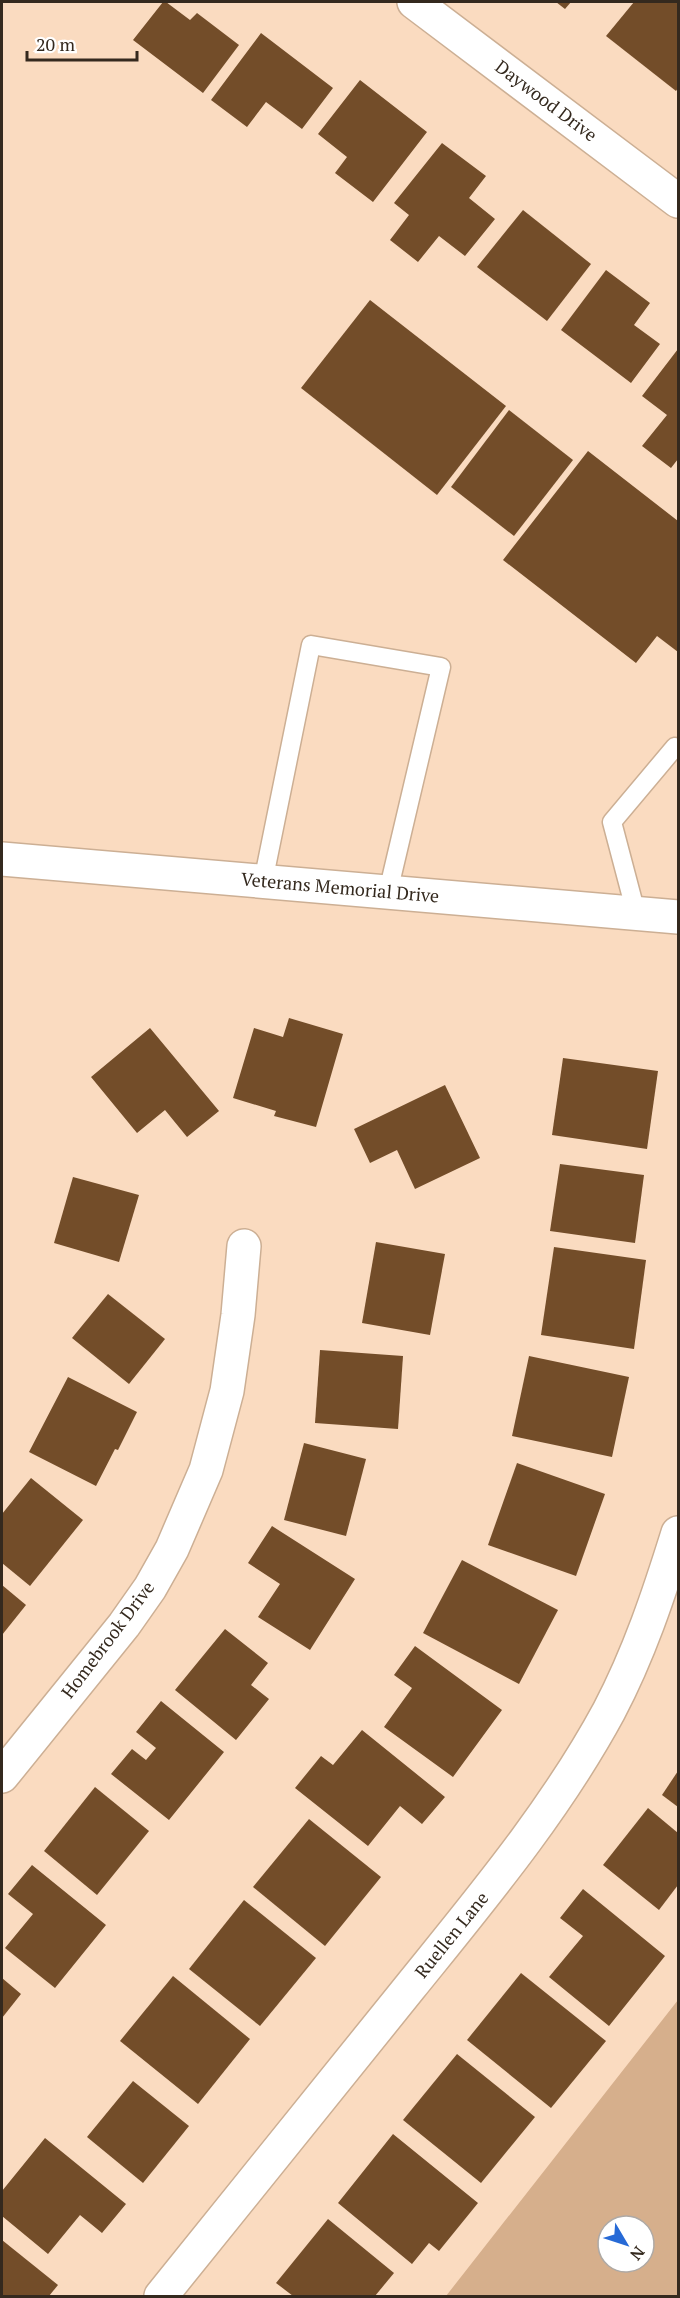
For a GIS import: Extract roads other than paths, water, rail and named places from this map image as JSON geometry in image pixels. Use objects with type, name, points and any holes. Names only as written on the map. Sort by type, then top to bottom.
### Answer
[{"type":"street","name":"Daywood Drive","points":[[414,2],[678,201]]},
{"type":"street","name":"Veterans Memorial Drive","points":[[2,859],[678,917]]},
{"type":"street","name":"Homebrook Drive","points":[[2,1776],[124,1625],[150,1588],[172,1549],[206,1470],[227,1391],[238,1315],[244,1246]]},
{"type":"street","name":"Ruellen Lane","points":[[161,2296],[498,1878],[557,1796],[608,1713],[629,1669],[649,1624],[678,1533]]},
{"type":"lane","points":[[263,882],[311,645],[441,667],[388,892]]},
{"type":"lane","points":[[636,913],[612,822],[675,747],[678,749]]}]
